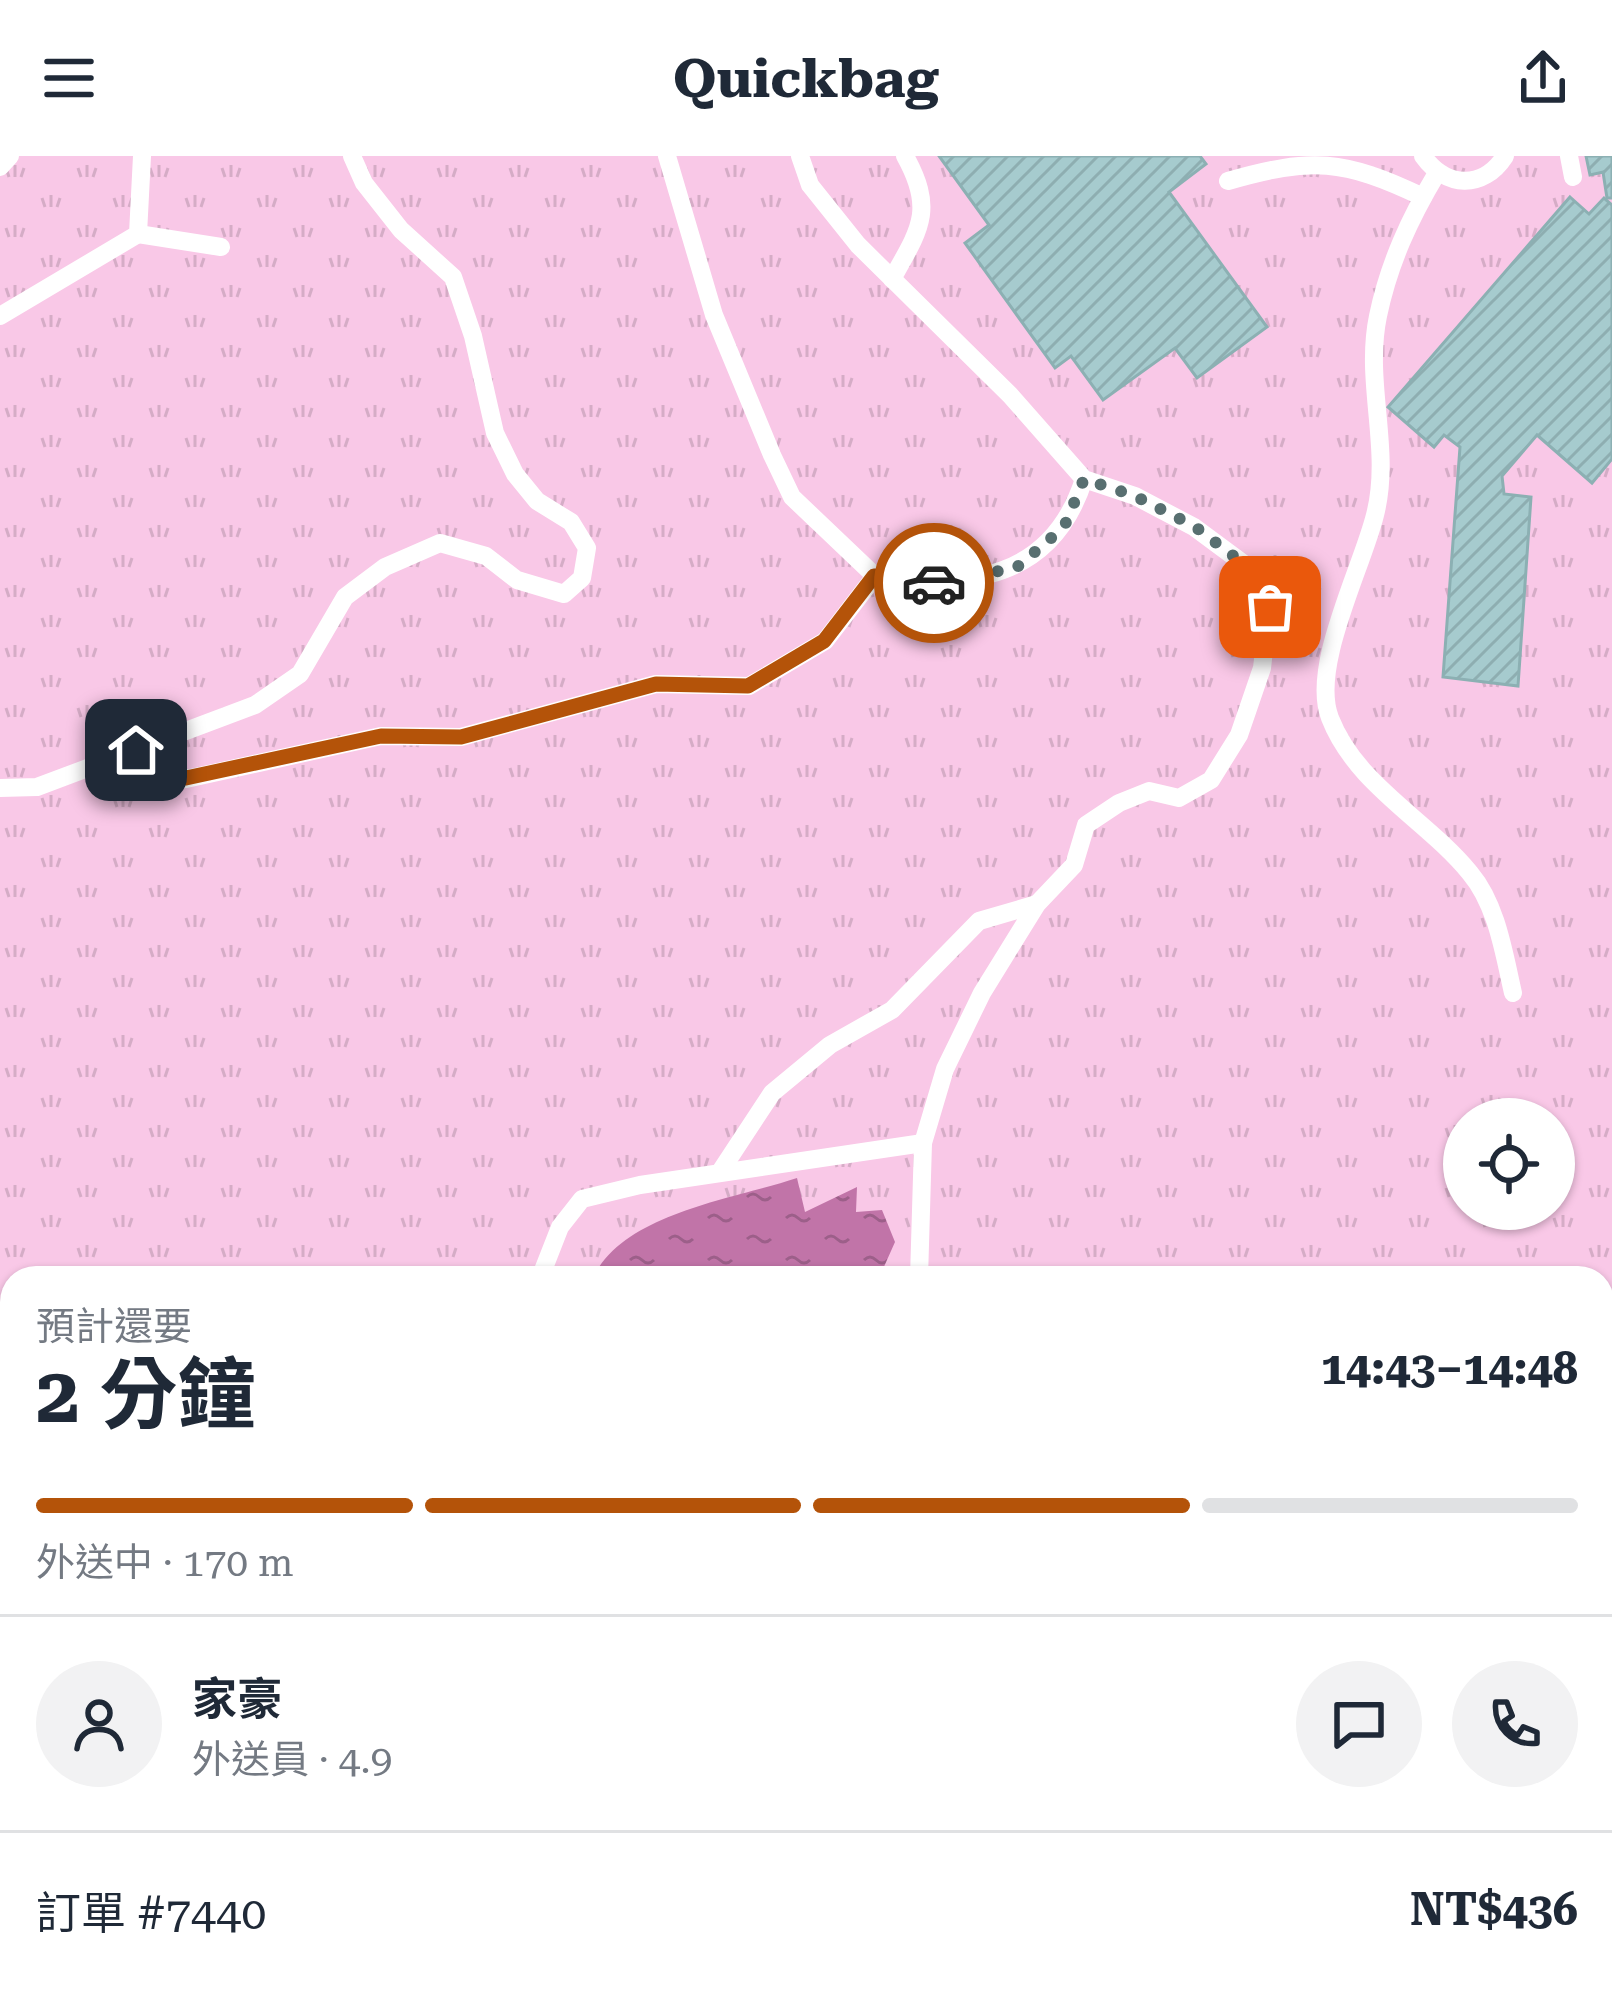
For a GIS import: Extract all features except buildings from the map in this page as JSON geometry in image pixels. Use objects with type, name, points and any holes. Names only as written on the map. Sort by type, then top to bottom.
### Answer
[{"type":"lane","points":[[0,167],[10,156]]},
{"type":"lane","points":[[138,234],[142,156]]},
{"type":"lane","points":[[0,788],[37,787],[255,705],[300,674],[345,596],[385,567],[440,543],[486,556],[517,580],[564,594],[582,578],[587,548],[571,522],[537,501],[515,474],[495,434],[473,336],[453,277],[401,230],[364,183],[352,156]]},
{"type":"lane","points":[[668,156],[714,315],[772,455],[793,497],[874,576],[931,584],[1016,568],[1064,527],[1084,479]]},
{"type":"lane","points":[[800,156],[810,185],[858,245],[1010,395],[1084,479],[1135,496],[1194,526],[1252,570],[1270,607],[1262,668],[1239,735],[1211,780],[1179,798],[1149,791],[1119,802],[1086,825],[1074,865],[1037,904],[982,993],[954,1050],[923,1143],[919,1266]]},
{"type":"lane","points":[[892,279],[920,229],[924,196],[904,156]]},
{"type":"lane","points":[[1423,156],[1437,172],[1457,182],[1472,182],[1498,168],[1505,156]]},
{"type":"lane","points":[[1569,156],[1574,177]]},
{"type":"lane","points":[[1228,181],[1286,164],[1330,164],[1378,176],[1423,197]]},
{"type":"lane","points":[[1437,172],[1394,255],[1377,319],[1373,378],[1384,465],[1375,515],[1328,658],[1328,713],[1346,750],[1472,875],[1499,931],[1513,993]]},
{"type":"lane","points":[[0,316],[138,234],[221,247]]},
{"type":"lane","points":[[136,750],[186,778],[381,736],[461,737],[656,684],[748,686],[824,641],[874,576]]},
{"type":"lane","points":[[720,1172],[772,1093],[830,1045],[892,1010],[979,920],[1037,904]]},
{"type":"lane","points":[[545,1266],[560,1227],[582,1199],[640,1184],[923,1143]]},
{"type":"green space","points":[[0,156],[1612,156],[1612,1266],[0,1266]]},
{"type":"water","points":[[797,1178],[805,1212],[857,1187],[856,1212],[882,1210],[895,1242],[884,1266],[601,1266],[629,1238],[654,1223]]},
{"type":"way so far","points":[[934,583],[1016,568],[1064,527],[1084,479],[1135,496],[1194,526],[1252,570],[1270,607]]},
{"type":"route","points":[[136,750],[186,778],[381,736],[461,737],[656,684],[748,686],[824,641],[874,576],[934,583]]}]
